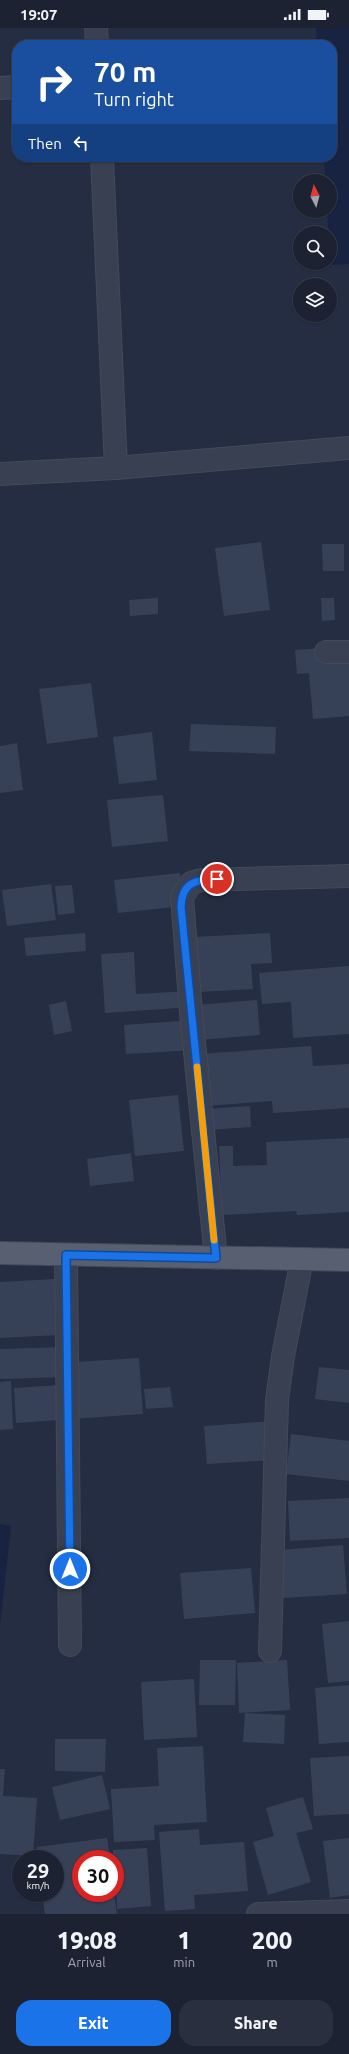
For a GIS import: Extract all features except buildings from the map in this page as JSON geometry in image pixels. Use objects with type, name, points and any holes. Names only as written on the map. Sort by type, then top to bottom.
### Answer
[{"type":"main road","points":[[0,1253],[349,1260]]},
{"type":"street","points":[[96,28],[97,40]]},
{"type":"street","points":[[0,88],[12,87]]},
{"type":"street","points":[[102,162],[116,468]]},
{"type":"street","points":[[0,474],[116,468],[349,448]]},
{"type":"street","points":[[326,652],[349,652]]},
{"type":"street","points":[[216,1258],[191,1013],[182,897],[191,883],[201,880],[349,876]]},
{"type":"street","points":[[66,1255],[70,1645]]},
{"type":"street","points":[[270,1651],[278,1400],[283,1356],[302,1259]]},
{"type":"street","points":[[258,1914],[349,1911]]},
{"type":"water","points":[[316,28],[349,28],[349,264],[337,265],[337,226],[328,226],[328,218],[337,218],[337,174],[325,174],[324,162],[337,162],[337,40],[317,40]]},
{"type":"water","points":[[0,1524],[11,1526],[0,1625]]},
{"type":"slow traffic","points":[[197,1067],[214,1240]]},
{"type":"route","points":[[70,1569],[66,1255],[216,1258],[181,907],[182,897],[191,883],[201,880],[217,879]]}]
